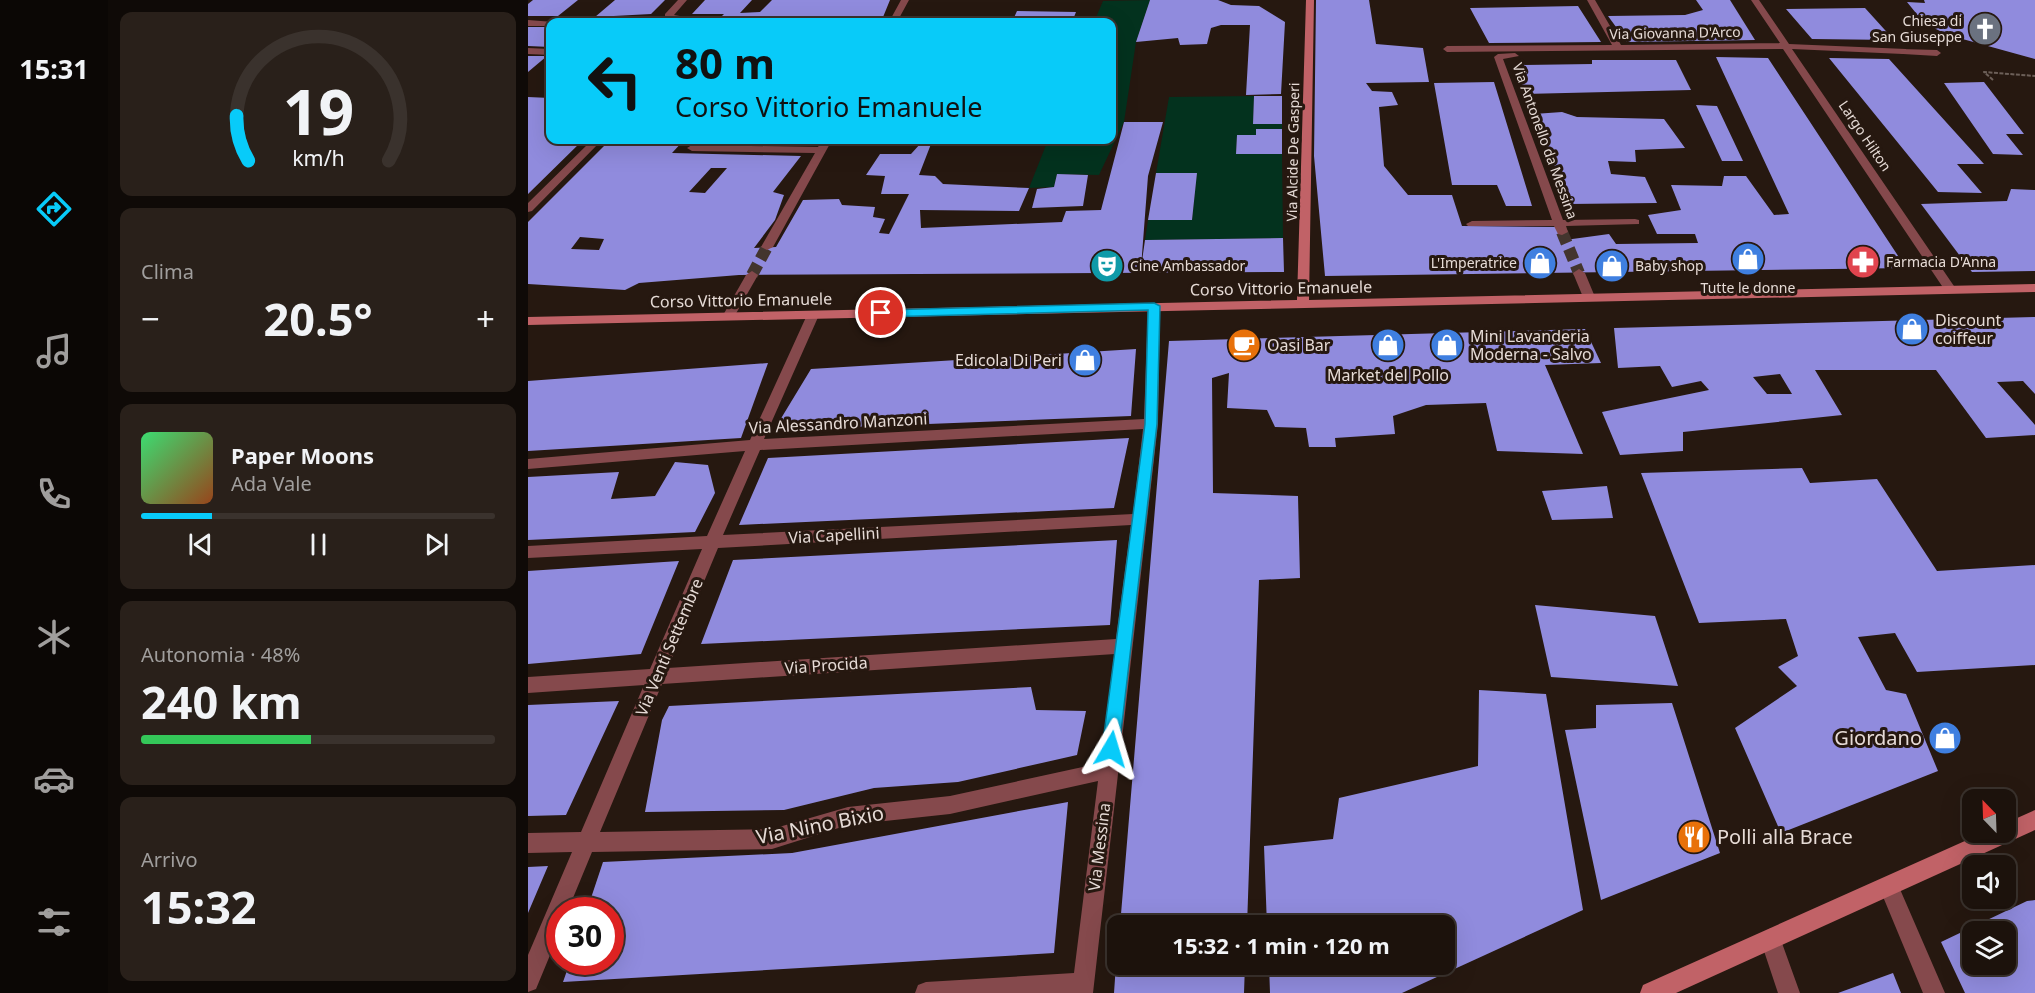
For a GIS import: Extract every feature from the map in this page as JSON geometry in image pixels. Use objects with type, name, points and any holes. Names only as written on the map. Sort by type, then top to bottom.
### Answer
[{"type":"main road","name":"Via Alcide De Gasperi","points":[[1303,304],[1310,0]]},
{"type":"main road","name":"Corso Vittorio Emanuele","points":[[528,321],[2035,288]]},
{"type":"main road","points":[[1651,993],[2035,820]]},
{"type":"street","points":[[678,18],[668,16],[683,0]]},
{"type":"street","points":[[895,18],[905,0]]},
{"type":"street","points":[[1591,0],[1618,47]]},
{"type":"street","name":"Largo Hilton","points":[[1755,0],[1950,289]]},
{"type":"street","points":[[528,23],[546,23]]},
{"type":"street","name":"Via Antonello da Messina","points":[[1561,227],[1498,57],[1701,54],[1698,46]]},
{"type":"street","name":"Via Giovanna D'Arco","points":[[1447,49],[1785,46],[1937,53]]},
{"type":"street","points":[[528,51],[546,52]]},
{"type":"street","points":[[528,209],[593,144]]},
{"type":"street","points":[[692,148],[824,145]]},
{"type":"street","points":[[767,247],[824,145]]},
{"type":"street","points":[[1472,224],[1561,227],[1635,222]]},
{"type":"street","points":[[1579,273],[1589,297]]},
{"type":"street","points":[[728,317],[752,274]]},
{"type":"street","name":"Via Messina","points":[[1082,988],[1151,424],[1154,306]]},
{"type":"street","name":"Via Venti Settembre","points":[[528,981],[755,445],[813,315]]},
{"type":"street","name":"Via Alessandro Manzoni","points":[[528,464],[755,445],[1151,424]]},
{"type":"street","name":"Via Capellini","points":[[528,552],[1140,519]]},
{"type":"street","name":"Via Procida","points":[[528,685],[1124,646]]},
{"type":"street","name":"Via Nino Bixio","points":[[528,843],[772,839],[849,816],[950,805],[1108,770]]},
{"type":"street","points":[[1889,886],[1934,993]]},
{"type":"street","points":[[1771,939],[1789,993]]},
{"type":"street","points":[[926,993],[1082,988]]},
{"type":"path","points":[[1993,80],[1984,72],[2035,76]]},
{"type":"green space","points":[[1150,0],[1136,42],[1124,122],[1116,139],[1116,18],[1096,18],[1103,1]]},
{"type":"green space","points":[[1254,96],[1253,124],[1282,124],[1282,129],[1256,129],[1256,135],[1237,135],[1236,154],[1282,154],[1283,238],[1145,240],[1148,220],[1192,220],[1197,173],[1156,173],[1169,97]]},
{"type":"green space","points":[[1046,144],[1114,144],[1099,175],[1057,174],[1054,187],[1029,188]]},
{"type":"building","points":[[533,0],[578,0],[558,16],[528,16],[528,4]]},
{"type":"building","points":[[615,0],[665,0],[651,14],[595,17]]},
{"type":"building","points":[[705,0],[752,0],[740,13],[760,12],[772,0],[890,0],[883,18],[720,18],[724,14],[692,14]]},
{"type":"building","points":[[1150,0],[1218,0],[1231,5],[1259,6],[1285,22],[1281,94],[1246,95],[1250,25],[1221,25],[1211,28],[1207,44],[1180,45],[1178,38],[1136,42]]},
{"type":"building","points":[[1316,0],[1369,0],[1376,44],[1423,48],[1429,82],[1366,83],[1372,91],[1392,92],[1398,105],[1379,107],[1384,166],[1408,195],[1452,195],[1462,226],[1558,227],[1565,240],[1609,234],[1616,244],[1698,243],[1695,234],[1657,234],[1648,215],[1681,210],[1671,185],[1722,186],[1724,176],[1746,176],[1774,215],[1789,214],[1716,57],[1768,58],[1906,268],[1325,276],[1314,156]]},
{"type":"building","points":[[1696,0],[1730,0],[1755,40],[1627,42],[1608,16],[1685,15],[1703,10]]},
{"type":"building","name":"Chiesa di San Giuseppe","points":[[1924,0],[2035,0],[2035,59],[1948,35],[1924,23],[1907,2],[1925,3]]},
{"type":"building","points":[[1578,6],[1601,42],[1489,43],[1470,8]]},
{"type":"building","points":[[1865,8],[1894,40],[1812,39],[1786,9]]},
{"type":"building","points":[[1017,11],[1076,12],[1074,18],[1014,18]]},
{"type":"building","points":[[528,27],[546,27],[546,47],[528,46]]},
{"type":"building","points":[[528,56],[546,56],[546,57],[528,72]]},
{"type":"building","points":[[1829,58],[1889,59],[1984,164],[1957,164],[1982,193],[1938,192]]},
{"type":"building","points":[[1592,60],[1676,60],[1691,90],[1523,94],[1516,65],[1592,64]]},
{"type":"building","points":[[1494,82],[1532,206],[1506,206],[1497,185],[1452,185],[1434,83]]},
{"type":"building","points":[[1984,82],[2024,134],[2006,134],[2023,155],[1993,154],[1944,83]]},
{"type":"building","points":[[1254,96],[1282,96],[1282,124],[1253,124]]},
{"type":"building","points":[[528,97],[546,98],[544,107],[546,107],[546,144],[579,144],[528,194]]},
{"type":"building","points":[[1696,105],[1717,106],[1743,161],[1722,161]]},
{"type":"building","points":[[1562,112],[1577,117],[1664,119],[1685,148],[1635,150],[1636,162],[1608,161],[1611,174],[1645,177],[1657,203],[1569,204],[1534,114]]},
{"type":"building","points":[[1124,122],[1163,122],[1148,176],[1141,268],[1145,240],[1283,238],[1284,272],[739,275],[639,283],[625,290],[528,284],[528,222],[606,144],[680,144],[672,153],[801,156],[773,192],[784,195],[775,220],[754,248],[776,247],[803,200],[839,199],[842,205],[875,207],[873,217],[885,219],[879,233],[889,234],[909,194],[881,194],[885,176],[866,175],[880,154],[911,154],[920,144],[931,144],[919,175],[935,176],[943,184],[1029,188],[1019,211],[920,210],[921,228],[1062,222],[1066,211],[1101,210]],"holes":[[[711,168],[727,168],[705,193],[689,192]],[[580,237],[604,239],[599,250],[571,249]]]},
{"type":"building","points":[[1256,129],[1282,129],[1282,154],[1236,154],[1237,135],[1256,135]]},
{"type":"building","points":[[1156,173],[1197,173],[1192,220],[1148,220]]},
{"type":"building","points":[[1057,174],[1088,175],[1083,206],[1032,208],[1037,189],[1054,187]]},
{"type":"building","points":[[2011,189],[2035,190],[2035,271],[1972,272],[1921,204],[2007,201]]},
{"type":"building","points":[[2035,317],[2035,394],[2023,381],[1997,382],[2035,425],[2035,435],[1986,438],[1936,370],[1815,370],[1842,415],[1683,432],[1683,451],[1620,455],[1602,412],[1709,390],[1701,381],[1672,387],[1660,366],[1618,368],[1614,328]],"holes":[[[1780,374],[1792,394],[1767,394],[1753,377]]]},
{"type":"building","points":[[1585,329],[1601,363],[1545,365],[1583,454],[1497,451],[1486,403],[1426,405],[1393,416],[1395,434],[1335,438],[1336,447],[1309,447],[1306,428],[1275,427],[1267,410],[1227,408],[1229,373],[1212,378],[1213,493],[1298,496],[1300,578],[1259,580],[1247,915],[1121,915],[1169,341]]},
{"type":"building","points":[[1136,349],[1131,416],[774,430],[811,369]]},
{"type":"building","points":[[768,363],[741,438],[528,451],[528,381]]},
{"type":"building","points":[[1129,438],[1114,508],[739,525],[768,458]]},
{"type":"building","points":[[675,462],[708,465],[715,493],[695,532],[528,540],[528,477],[619,472],[611,499],[655,496]]},
{"type":"building","points":[[1802,468],[1810,483],[1877,479],[1937,571],[2035,565],[2035,665],[1917,672],[1895,633],[1858,637],[1886,690],[1906,694],[1938,771],[1781,833],[1735,728],[1797,686],[1778,667],[1798,656],[1786,619],[1699,623],[1641,473]]},
{"type":"building","points":[[1607,486],[1613,518],[1552,520],[1542,491]]},
{"type":"building","points":[[1117,540],[1110,625],[701,644],[733,560]]},
{"type":"building","points":[[679,561],[641,654],[528,664],[528,571]]},
{"type":"building","points":[[1535,605],[1655,616],[1678,686],[1551,677]]},
{"type":"building","points":[[1031,687],[1036,710],[1086,711],[1077,755],[958,782],[874,788],[784,810],[645,812],[662,720],[669,706]]},
{"type":"building","points":[[1479,690],[1546,694],[1583,910],[1455,969],[1455,915],[1267,915],[1264,846],[1333,839],[1339,798],[1478,766]]},
{"type":"building","points":[[619,701],[566,815],[528,816],[528,705]]},
{"type":"building","points":[[1672,703],[1720,853],[1601,900],[1565,730],[1596,728],[1596,705]]},
{"type":"building","points":[[1068,802],[1054,953],[563,982],[565,975],[624,975],[624,897],[591,897],[603,862],[792,853]]},
{"type":"building","points":[[548,866],[528,913],[528,867]]},
{"type":"building","points":[[2035,900],[2035,993],[1965,993],[1941,942],[1962,932],[1962,975],[2016,975],[2016,921],[1985,921],[2010,909],[2016,909],[2016,906]]},
{"type":"building","points":[[1893,973],[1901,993],[1838,993]]},
{"type":"building","points":[[1115,975],[1245,975],[1244,993],[1114,993]]},
{"type":"building","points":[[1269,975],[1441,975],[1402,993],[1270,993]]},
{"type":"tunnel","points":[[1562,232],[1579,273]]},
{"type":"tunnel","points":[[752,275],[767,247]]},
{"type":"place","name":"Chiesa di San Giuseppe","points":[[1985,29]]},
{"type":"place","name":"Tutte le donne","points":[[1748,259]]},
{"type":"place","name":"Farmacia D'Anna","points":[[1863,262]]},
{"type":"place","name":"L'Imperatrice","points":[[1540,263]]},
{"type":"place","name":"Cine Ambassador","points":[[1107,266]]},
{"type":"place","name":"Baby shop","points":[[1612,266]]},
{"type":"place","name":"Discount coiffeur","points":[[1912,329]]},
{"type":"place","name":"Oasi Bar","points":[[1244,345]]},
{"type":"place","name":"Market del Pollo","points":[[1388,345]]},
{"type":"place","name":"Mini Lavanderia Moderna - Salvo","points":[[1447,345]]},
{"type":"place","name":"Edicola Di Peri","points":[[1085,360]]},
{"type":"place","name":"Giordano","points":[[1945,738]]},
{"type":"place","name":"Polli alla Brace","points":[[1694,837]]},
{"type":"route","points":[[881,313],[1154,306],[1151,424],[1111,749]]}]
